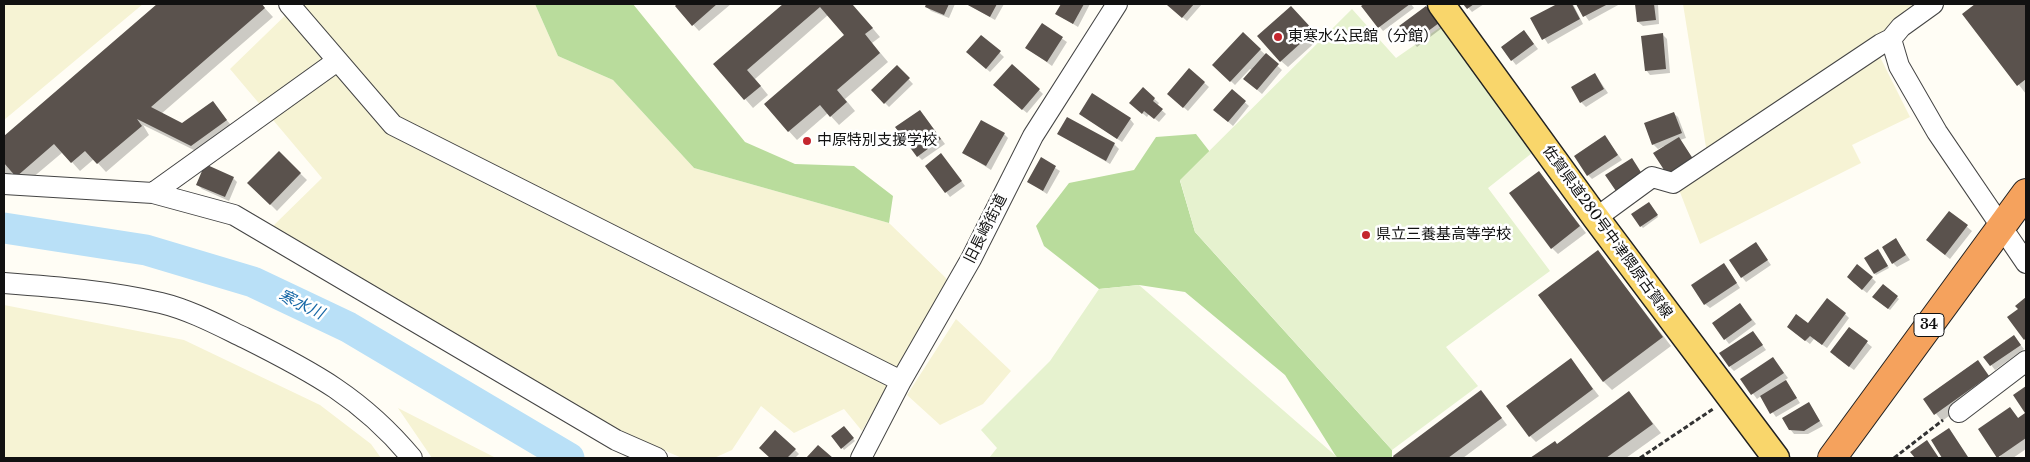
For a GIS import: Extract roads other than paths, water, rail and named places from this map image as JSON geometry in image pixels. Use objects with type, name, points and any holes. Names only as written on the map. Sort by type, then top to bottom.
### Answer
[{"type":"highway","name":"34","points":[[1832,458],[2026,193]]},
{"type":"main road","name":"佐賀県道280号中津隈原古賀線","points":[[1441,4],[1596,218],[1776,458]]},
{"type":"street","points":[[289,4],[393,125],[901,381]]},
{"type":"street","name":"旧長崎街道","points":[[861,458],[901,381],[971,259],[1033,136],[1118,4]]},
{"type":"street","points":[[1596,218],[1652,177],[1673,183],[1891,39],[1900,27],[1933,4]]},
{"type":"street","points":[[1891,39],[1900,66],[1937,132],[2026,263]]},
{"type":"street","points":[[154,193],[337,61]]},
{"type":"street","points":[[4,184],[154,193],[234,215],[616,440],[657,458]]},
{"type":"street","points":[[4,284],[76,288],[162,304],[216,324],[304,367],[359,404],[392,434],[412,458]]},
{"type":"street","points":[[1960,412],[2026,361]]},
{"type":"waterway","name":"寒水川","points":[[4,228],[146,250],[253,282],[348,327],[569,458]]},
{"type":"place","name":"東寒水公民館（分館）","points":[[1278,37]]},
{"type":"place","name":"中原特別支援学校","points":[[807,141]]},
{"type":"place","name":"県立三養基高等学校","points":[[1366,235]]}]
